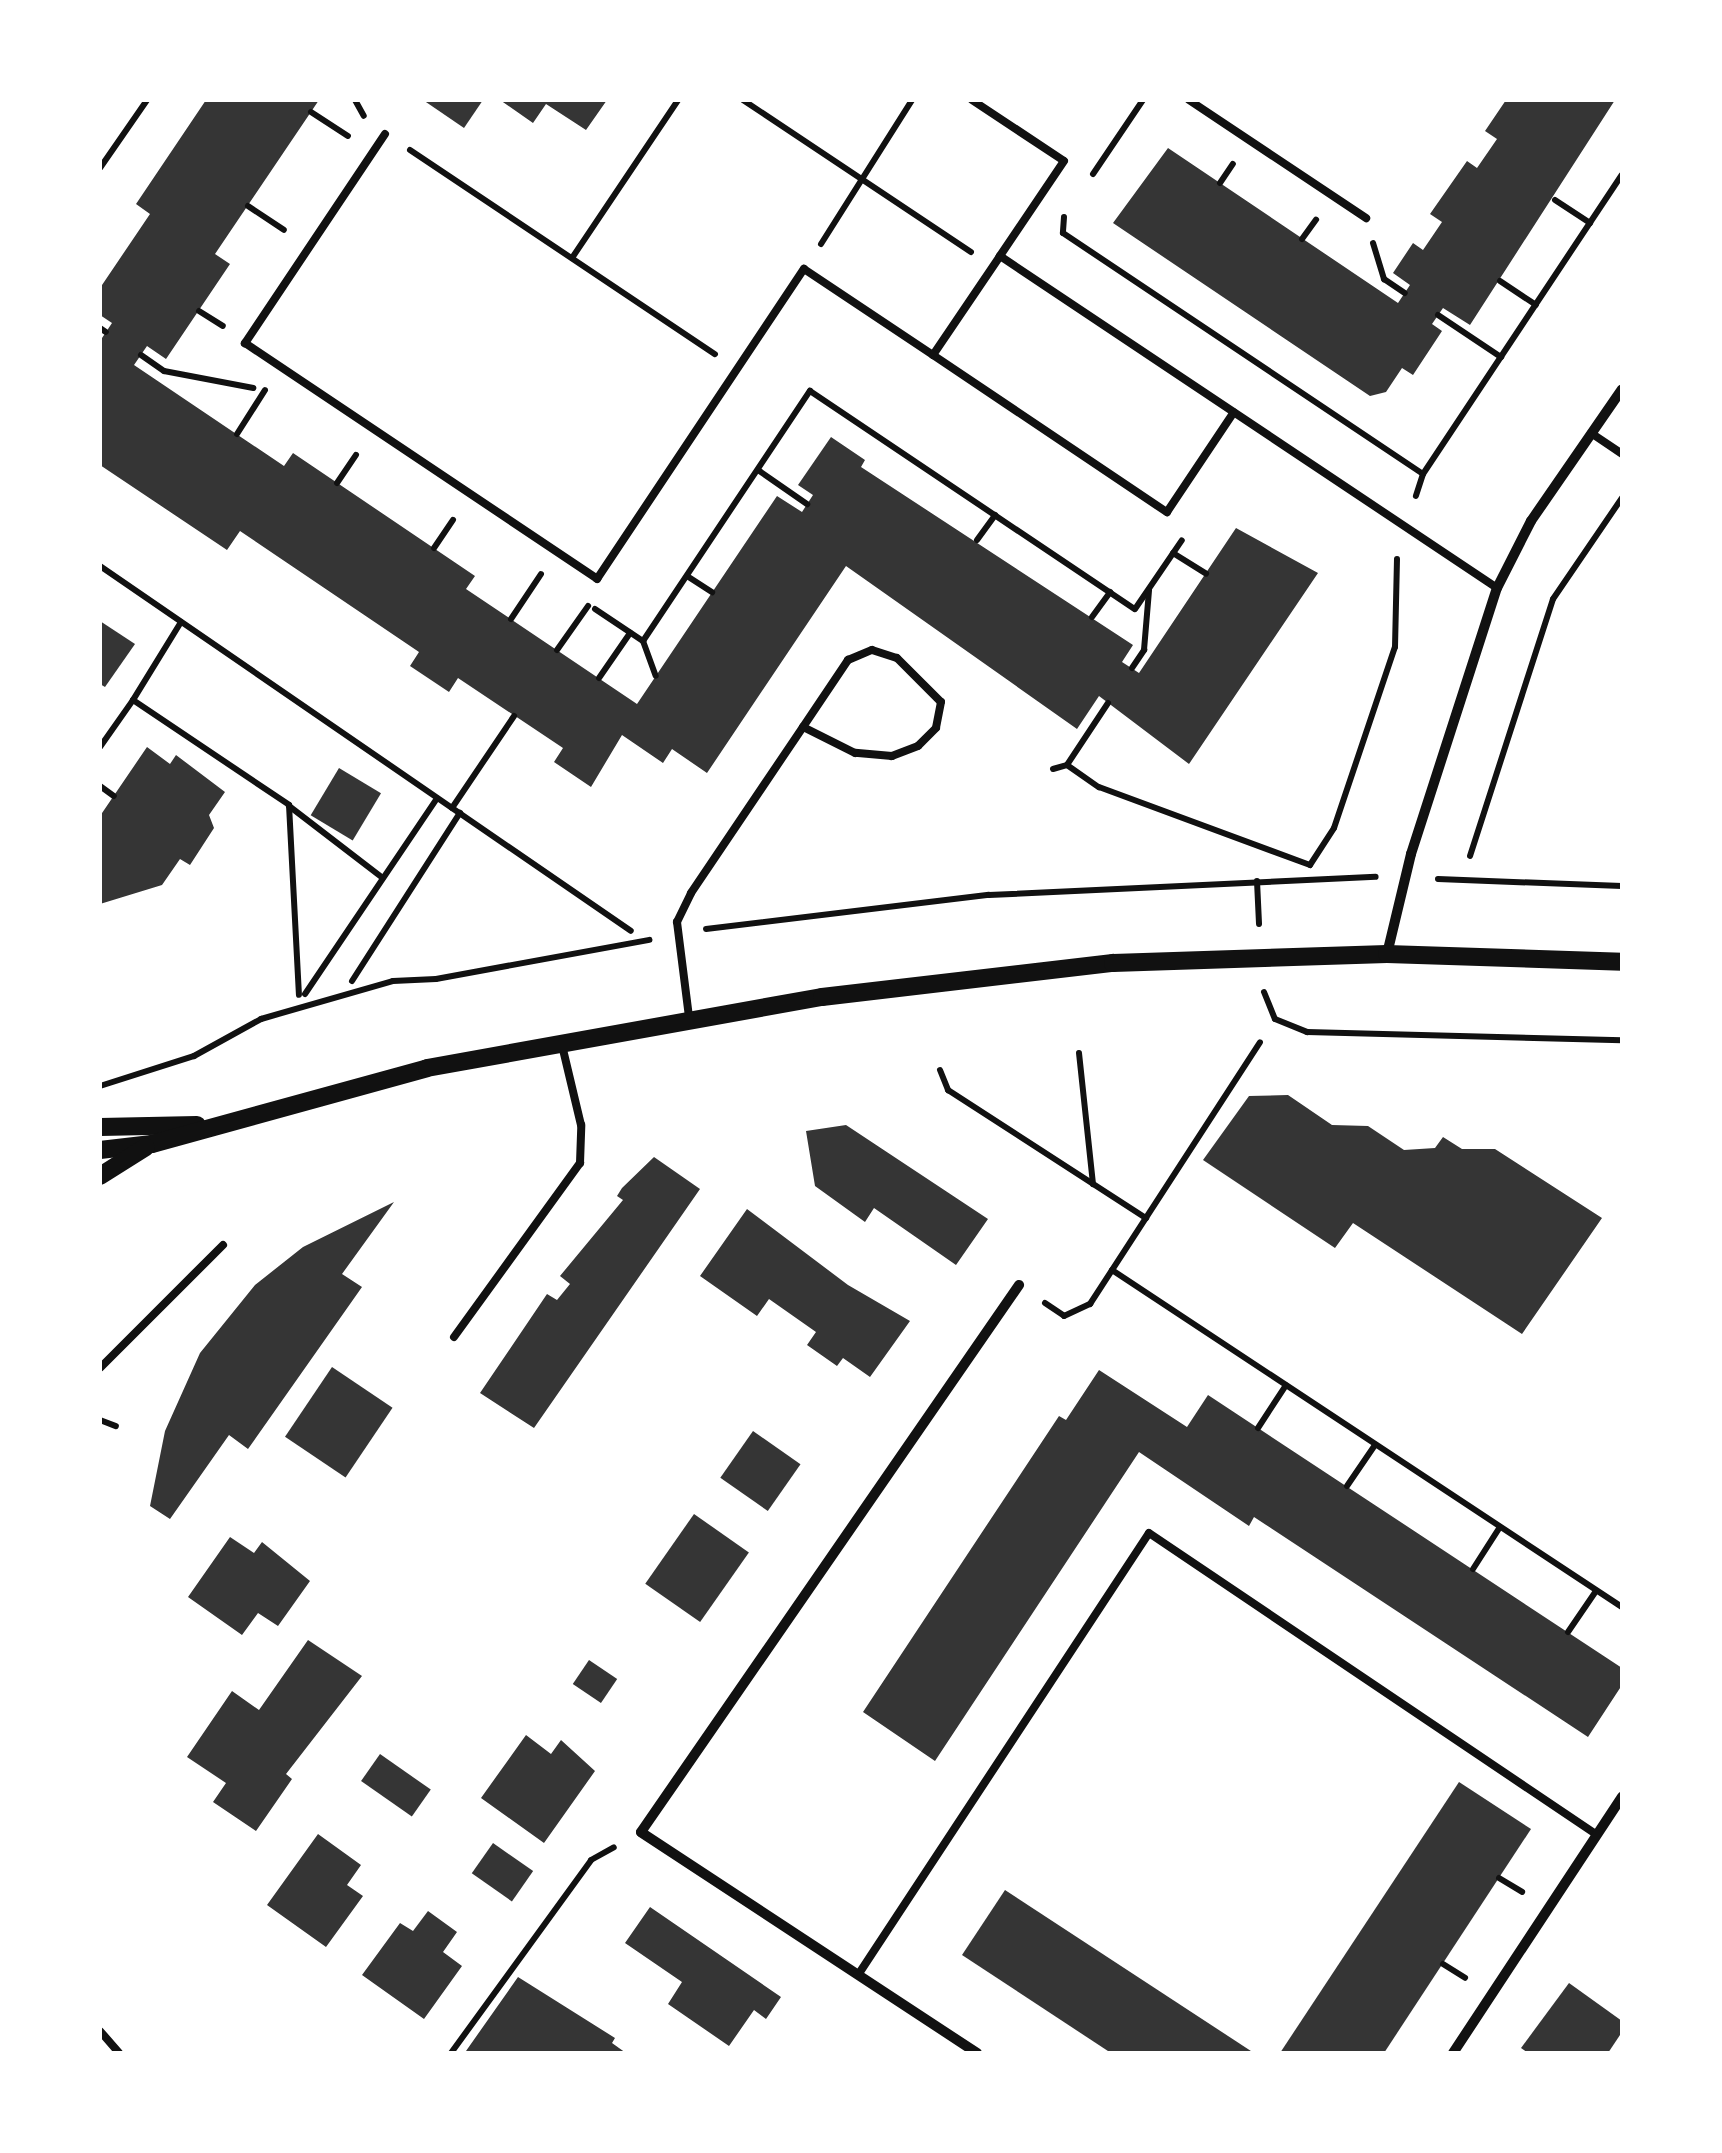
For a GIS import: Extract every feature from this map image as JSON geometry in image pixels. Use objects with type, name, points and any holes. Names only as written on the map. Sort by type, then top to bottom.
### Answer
[{"type":"street","points":[[1387,954],[1406,878],[1497,588],[1622,389]]},
{"type":"street","points":[[100,1150],[152,1144],[212,1125],[560,1040],[689,1017],[1114,963],[1387,954],[1622,962]]},
{"type":"street","points":[[100,1126],[212,1125]]},
{"type":"street","points":[[100,1176],[152,1144]]},
{"type":"street","points":[[977,2053],[642,1832],[1019,1285]]},
{"type":"street","points":[[1453,2053],[1622,1797]]},
{"type":"lane","points":[[933,356],[1064,161],[972,100]]},
{"type":"lane","points":[[1189,100],[1366,218]]},
{"type":"lane","points":[[385,134],[245,344],[596,579],[804,269],[1167,512],[1234,412]]},
{"type":"lane","points":[[1000,256],[1497,588]]},
{"type":"lane","points":[[1591,433],[1622,454]]},
{"type":"lane","points":[[689,1017],[677,922],[691,894],[848,660],[872,650],[924,678],[941,702],[936,728],[918,746],[892,756],[855,753],[803,728]]},
{"type":"lane","points":[[454,1336],[580,1163],[582,1125],[560,1040]]},
{"type":"lane","points":[[100,1368],[223,1245]]},
{"type":"lane","points":[[858,1975],[1149,1533],[1597,1834]]},
{"type":"lane","points":[[100,2031],[118,2053]]},
{"type":"path","points":[[100,168],[147,100]]},
{"type":"path","points":[[572,258],[678,100]]},
{"type":"path","points":[[743,100],[993,267]]},
{"type":"path","points":[[804,269],[912,100]]},
{"type":"path","points":[[1084,187],[1142,100]]},
{"type":"path","points":[[311,112],[354,140]]},
{"type":"path","points":[[343,155],[366,121],[737,368]]},
{"type":"path","points":[[1067,765],[1099,787],[1310,865],[1334,828],[1394,647],[1397,559],[1423,474],[1622,175]]},
{"type":"path","points":[[1554,200],[1590,223]]},
{"type":"path","points":[[1074,202],[1063,233],[1423,474]]},
{"type":"path","points":[[248,206],[290,234]]},
{"type":"path","points":[[280,250],[301,218]]},
{"type":"path","points":[[1366,218],[1384,279],[1405,293]]},
{"type":"path","points":[[1500,281],[1536,305]]},
{"type":"path","points":[[199,311],[227,329]]},
{"type":"path","points":[[219,341],[238,313]]},
{"type":"path","points":[[1438,315],[1501,357]]},
{"type":"path","points":[[141,355],[164,372],[266,390]]},
{"type":"path","points":[[239,372],[282,400]]},
{"type":"path","points":[[236,434],[266,390]]},
{"type":"path","points":[[643,640],[810,392],[1135,609],[1192,525]]},
{"type":"path","points":[[343,441],[374,462]]},
{"type":"path","points":[[337,483],[358,452]]},
{"type":"path","points":[[758,470],[807,504]]},
{"type":"path","points":[[1470,856],[1541,628],[1622,498]]},
{"type":"path","points":[[440,506],[470,526]]},
{"type":"path","points":[[978,540],[994,515]]},
{"type":"path","points":[[434,548],[456,516]]},
{"type":"path","points":[[1381,548],[1397,559]]},
{"type":"path","points":[[1173,552],[1206,574]]},
{"type":"path","points":[[527,564],[557,584]]},
{"type":"path","points":[[100,582],[104,568],[630,931]]},
{"type":"path","points":[[512,619],[542,574]]},
{"type":"path","points":[[687,576],[712,592]]},
{"type":"path","points":[[1132,668],[1144,650],[1149,588]]},
{"type":"path","points":[[1092,617],[1110,592]]},
{"type":"path","points":[[573,594],[643,640],[656,676]]},
{"type":"path","points":[[557,650],[588,605]]},
{"type":"path","points":[[100,746],[181,622]]},
{"type":"path","points":[[599,678],[630,633]]},
{"type":"path","points":[[133,700],[288,806],[384,878]]},
{"type":"path","points":[[1052,769],[1067,765],[1108,703]]},
{"type":"path","points":[[452,808],[514,716]]},
{"type":"path","points":[[100,786],[114,796]]},
{"type":"path","points":[[288,806],[302,994],[437,798]]},
{"type":"path","points":[[352,981],[460,813]]},
{"type":"path","points":[[100,1086],[194,1056],[261,1019],[392,981],[436,980],[679,934],[989,895],[1256,881],[1406,878],[1622,886]]},
{"type":"path","points":[[1256,881],[1264,995],[1275,1019],[1307,1032],[1622,1040]]},
{"type":"path","points":[[1019,1285],[1064,1316],[1090,1304],[1260,1042]]},
{"type":"path","points":[[1080,1053],[1093,1184]]},
{"type":"path","points":[[940,1070],[948,1090],[1146,1218]]},
{"type":"path","points":[[1112,1270],[1622,1608]]},
{"type":"path","points":[[1258,1428],[1286,1385]]},
{"type":"path","points":[[100,1420],[116,1426]]},
{"type":"path","points":[[1347,1486],[1375,1445]]},
{"type":"path","points":[[1473,1570],[1500,1528]]},
{"type":"path","points":[[1568,1632],[1596,1590]]},
{"type":"path","points":[[451,2053],[591,1860],[642,1832]]},
{"type":"building","points":[[206,100],[319,100],[215,254],[230,264],[166,359],[147,346],[134,365],[284,466],[293,453],[475,576],[466,589],[637,704],[777,496],[802,512],[813,495],[798,485],[831,437],[865,460],[861,467],[1133,645],[1122,662],[1139,673],[1236,528],[1318,573],[1189,764],[1099,696],[1077,729],[846,566],[707,773],[672,749],[663,763],[622,735],[591,787],[554,762],[563,748],[458,678],[449,692],[410,666],[419,652],[240,531],[227,550],[100,465],[100,341],[112,323],[100,315],[100,288],[150,214],[136,204]]},
{"type":"building","points":[[423,100],[483,100],[464,128]]},
{"type":"building","points":[[500,100],[607,100],[586,130],[546,104],[533,123]]},
{"type":"building","points":[[1506,100],[1615,100],[1470,325],[1443,308],[1432,324],[1442,331],[1413,375],[1402,368],[1386,392],[1370,396],[1113,223],[1168,148],[1398,303],[1410,285],[1393,273],[1413,243],[1423,250],[1442,222],[1430,214],[1467,161],[1477,168],[1497,139],[1485,131]]},
{"type":"building","points":[[100,621],[135,644],[105,687],[100,684]]},
{"type":"building","points":[[147,747],[170,764],[176,755],[225,792],[209,815],[214,828],[190,865],[180,859],[162,885],[100,904],[100,816]]},
{"type":"building","points":[[339,768],[381,793],[353,840],[311,815]]},
{"type":"building","points":[[1288,1095],[1332,1125],[1368,1126],[1404,1150],[1435,1148],[1443,1137],[1462,1149],[1495,1149],[1602,1218],[1522,1334],[1353,1223],[1335,1248],[1203,1160],[1249,1096]]},
{"type":"building","points":[[846,1125],[988,1219],[956,1265],[874,1208],[865,1222],[815,1186],[806,1131]]},
{"type":"building","points":[[654,1157],[700,1189],[534,1428],[480,1393],[547,1294],[557,1300],[570,1284],[560,1276],[623,1200],[617,1196],[622,1188]]},
{"type":"building","points":[[394,1202],[342,1274],[362,1287],[248,1449],[229,1435],[170,1519],[150,1506],[165,1431],[200,1353],[255,1285],[303,1247]]},
{"type":"building","points":[[747,1209],[848,1285],[910,1321],[870,1377],[843,1358],[837,1366],[807,1345],[816,1332],[769,1299],[757,1316],[700,1276]]},
{"type":"building","points":[[332,1367],[393,1408],[346,1477],[285,1437]]},
{"type":"building","points":[[1099,1370],[1187,1427],[1208,1395],[1622,1668],[1622,1685],[1588,1737],[1254,1517],[1249,1526],[1139,1452],[935,1761],[863,1712],[1059,1416],[1066,1420]]},
{"type":"building","points":[[753,1431],[801,1464],[768,1511],[720,1478]]},
{"type":"building","points":[[694,1514],[749,1552],[700,1622],[645,1584]]},
{"type":"building","points":[[230,1537],[254,1553],[262,1542],[310,1581],[278,1626],[258,1613],[242,1635],[188,1597]]},
{"type":"building","points":[[308,1640],[362,1676],[286,1774],[292,1779],[256,1831],[213,1802],[226,1783],[187,1757],[232,1691],[259,1710]]},
{"type":"building","points":[[589,1660],[617,1679],[601,1703],[573,1684]]},
{"type":"building","points":[[526,1735],[551,1754],[561,1740],[595,1771],[544,1843],[481,1798]]},
{"type":"building","points":[[380,1754],[431,1790],[412,1817],[361,1781]]},
{"type":"building","points":[[1459,1782],[1531,1829],[1384,2053],[1280,2053]]},
{"type":"building","points":[[318,1834],[361,1865],[347,1885],[363,1896],[326,1947],[267,1905]]},
{"type":"building","points":[[493,1843],[533,1871],[512,1901],[472,1873]]},
{"type":"building","points":[[1005,1890],[1254,2053],[1111,2053],[962,1955]]},
{"type":"building","points":[[650,1907],[781,1997],[766,2019],[754,2010],[729,2046],[668,2004],[682,1982],[625,1943]]},
{"type":"building","points":[[428,1911],[457,1932],[443,1952],[462,1966],[424,2019],[362,1975],[400,1923],[413,1931]]},
{"type":"building","points":[[518,1977],[615,2038],[612,2043],[626,2053],[466,2051]]},
{"type":"building","points":[[1569,1983],[1622,2021],[1622,2032],[1608,2053],[1528,2053],[1521,2048]]}]
